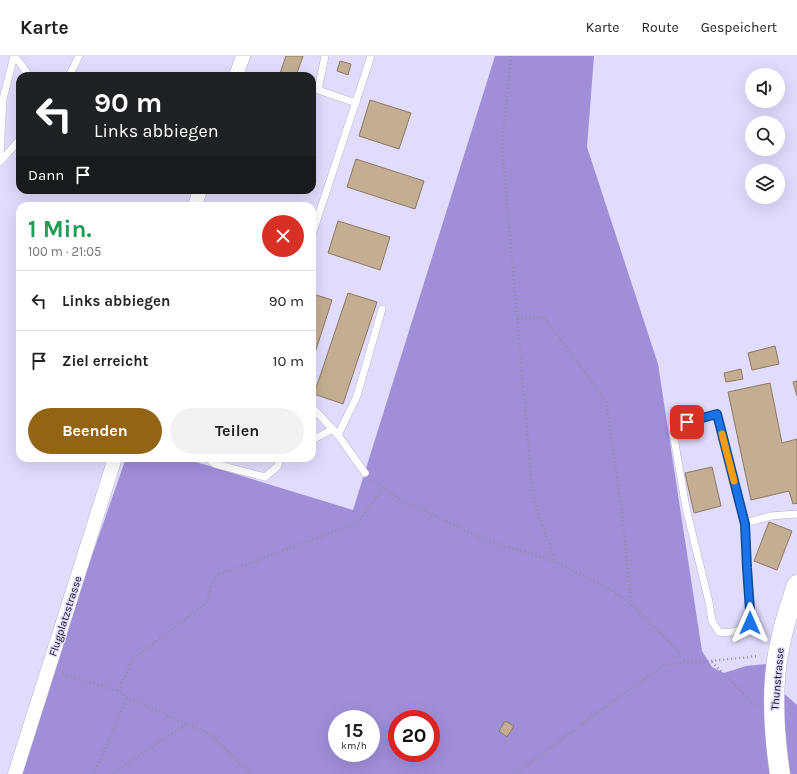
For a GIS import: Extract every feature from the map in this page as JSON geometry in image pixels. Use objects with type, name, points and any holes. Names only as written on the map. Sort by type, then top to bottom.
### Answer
[{"type":"street","points":[[237,72],[242,56]]},
{"type":"street","name":"Flugplatzstrasse","points":[[15,774],[114,462]]},
{"type":"street","name":"Thunstrasse","points":[[780,774],[774,724],[774,692],[778,654],[785,624],[797,586]]},
{"type":"lane","points":[[14,56],[26,72]]},
{"type":"lane","points":[[0,155],[2,99],[14,56]]},
{"type":"lane","points":[[71,72],[79,56]]},
{"type":"lane","points":[[325,56],[318,90],[356,103]]},
{"type":"lane","points":[[316,223],[372,56]]},
{"type":"lane","points":[[0,162],[16,144]]},
{"type":"lane","points":[[338,435],[357,396],[382,309]]},
{"type":"lane","points":[[316,411],[338,435],[365,473]]},
{"type":"lane","points":[[717,414],[745,524],[750,623],[742,629],[730,634],[719,632],[712,621],[709,602],[686,508],[672,426],[717,414]]},
{"type":"lane","points":[[316,438],[333,429]]},
{"type":"lane","points":[[212,462],[265,478],[278,466],[278,462]]},
{"type":"lane","points":[[745,524],[771,516],[797,514]]},
{"type":"path","points":[[511,56],[502,145],[533,499],[556,562]]},
{"type":"path","points":[[517,318],[544,317],[606,401],[622,512],[631,604]]},
{"type":"path","points":[[365,473],[398,498],[483,539],[556,562],[613,591],[631,604],[676,649],[686,662]]},
{"type":"path","points":[[118,690],[132,660],[206,603],[215,576],[357,523],[383,488]]},
{"type":"path","points":[[515,774],[618,697],[665,665],[778,654]]},
{"type":"path","points":[[712,661],[774,724]]},
{"type":"path","points":[[48,669],[118,690],[127,698],[210,734],[251,774]]},
{"type":"path","points":[[94,774],[127,698]]},
{"type":"path","points":[[112,774],[186,724]]},
{"type":"shaded area","points":[[495,56],[594,56],[587,147],[658,364],[702,651],[712,667],[724,673],[746,666],[767,664],[772,683],[797,705],[797,774],[16,774],[125,462],[196,462],[353,510]]},
{"type":"building","points":[[286,56],[303,56],[297,72],[280,72]]},
{"type":"building","points":[[340,61],[351,64],[348,75],[337,71]]},
{"type":"building","points":[[370,100],[411,113],[399,149],[359,136]]},
{"type":"building","points":[[356,159],[424,181],[415,209],[347,187]]},
{"type":"building","points":[[338,221],[390,237],[380,270],[328,253]]},
{"type":"building","points":[[348,293],[377,302],[343,404],[316,395],[316,388]]},
{"type":"building","points":[[316,295],[332,300],[316,350]]},
{"type":"building","points":[[775,346],[779,364],[752,370],[748,353]]},
{"type":"building","points":[[741,369],[743,379],[726,382],[724,373]]},
{"type":"building","points":[[797,381],[797,396],[793,382]]},
{"type":"building","points":[[770,383],[782,443],[797,439],[797,503],[793,504],[789,491],[751,500],[728,392]]},
{"type":"building","points":[[712,467],[721,506],[694,513],[685,473]]},
{"type":"building","points":[[769,522],[792,531],[777,570],[754,561]]},
{"type":"building","points":[[505,721],[514,726],[507,737],[499,731]]},
{"type":"slow traffic","points":[[722,434],[734,481]]},
{"type":"route","points":[[687,422],[717,414],[745,524],[750,623]]}]
